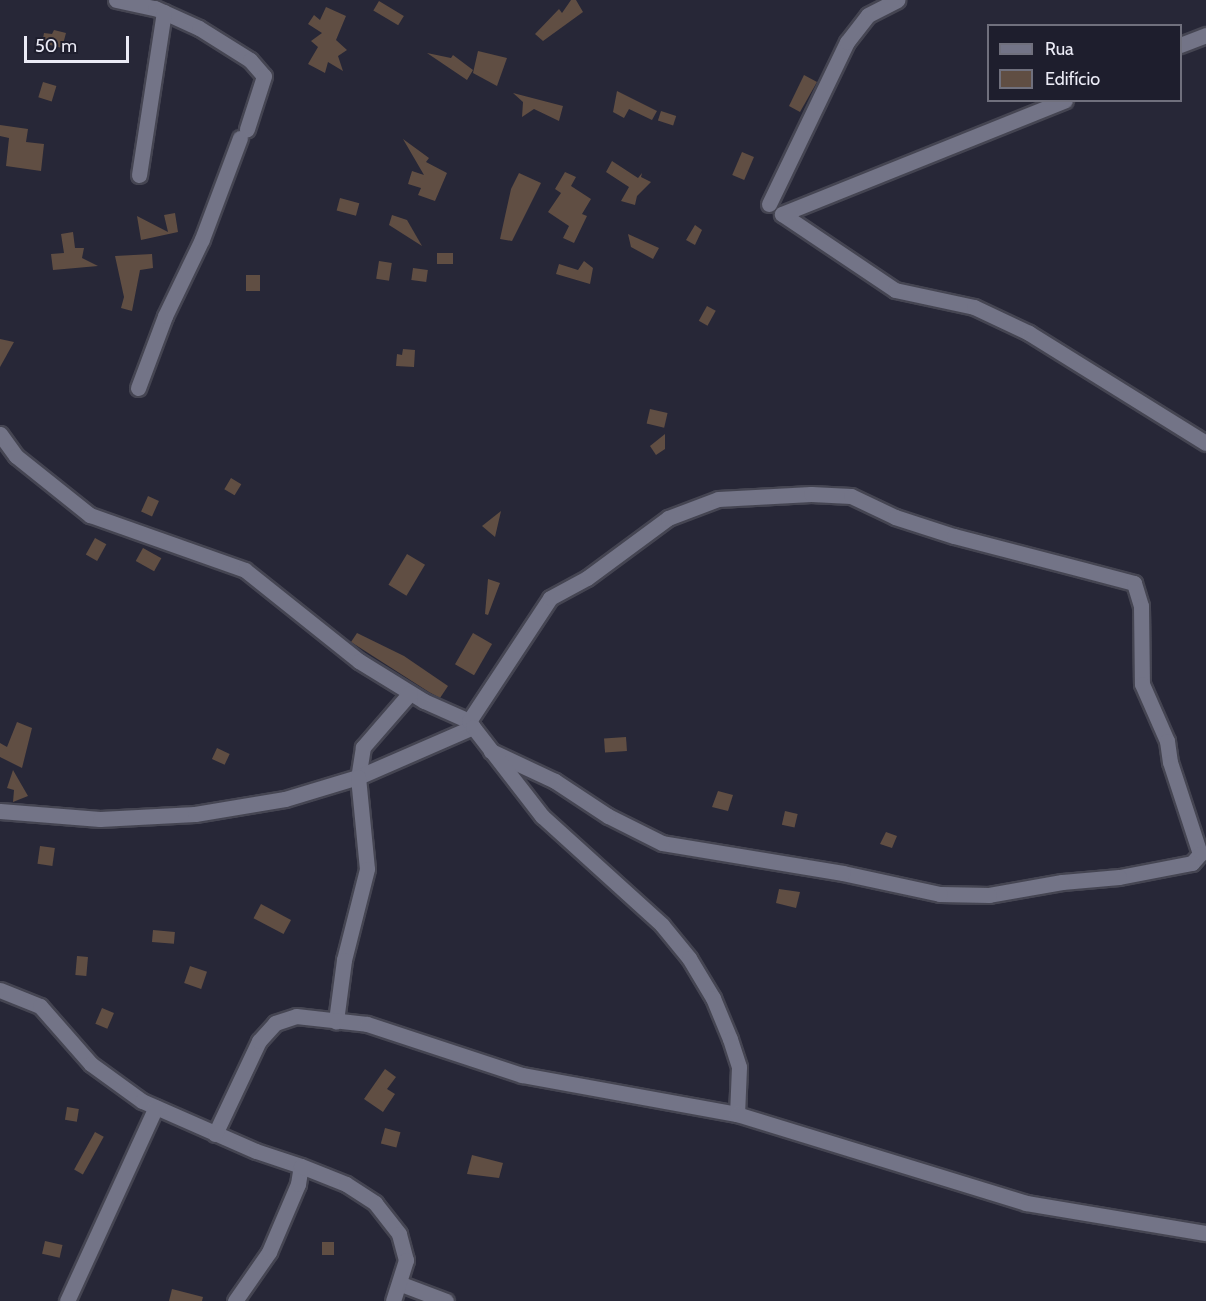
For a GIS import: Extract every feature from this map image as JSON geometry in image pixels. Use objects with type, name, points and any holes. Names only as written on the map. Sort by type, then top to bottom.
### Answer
[{"type":"street","points":[[116,0],[164,12],[250,60],[264,76],[202,239],[165,316],[138,388]]},
{"type":"street","points":[[769,204],[847,42],[867,15],[897,0]]},
{"type":"street","points":[[139,175],[164,12]]},
{"type":"street","points":[[1182,44],[1206,35]]},
{"type":"street","points":[[1060,102],[782,214],[895,291],[959,302],[1020,328],[1087,366],[1206,443]]},
{"type":"street","points":[[1,440],[16,456],[82,510],[117,528],[176,544],[245,570],[359,662],[410,693],[471,724],[542,816],[662,925],[689,958],[713,998],[730,1039],[738,1067],[737,1114]]},
{"type":"street","points":[[0,811],[100,819],[185,815],[285,799],[358,777],[471,724],[550,598],[587,578],[668,518],[718,499],[811,494],[851,496],[896,516],[964,540],[1134,583],[1141,606],[1142,684],[1167,741],[1170,762],[1200,854],[1192,863],[1119,877],[1069,881],[989,895],[940,894],[843,873],[662,843],[608,816],[555,781],[491,751]]},
{"type":"street","points":[[336,1022],[344,960],[367,869],[358,777],[363,747],[410,693]]},
{"type":"street","points":[[0,990],[40,1006],[91,1064],[114,1083],[156,1107],[215,1134],[346,1184],[375,1203],[399,1234],[406,1260],[401,1284],[393,1301]]},
{"type":"street","points":[[215,1134],[258,1041],[275,1023],[296,1016],[384,1028],[522,1075],[737,1114],[1026,1203],[1206,1233]]},
{"type":"street","points":[[67,1301],[156,1107]]},
{"type":"street","points":[[235,1301],[268,1252],[298,1184],[301,1166]]},
{"type":"street","points":[[401,1284],[446,1301]]},
{"type":"building","points":[[571,0],[576,0],[583,12],[543,41],[535,34],[559,9],[562,13]]},
{"type":"building","points":[[379,1],[404,16],[398,25],[373,10]]},
{"type":"building","points":[[326,7],[346,16],[336,40],[347,50],[338,56],[343,71],[328,62],[325,73],[308,64],[318,47],[311,41],[322,33],[308,24],[314,15],[320,20]]},
{"type":"building","points":[[54,30],[66,33],[62,48],[42,43],[44,33],[52,34]]},
{"type":"building","points":[[478,51],[507,58],[497,86],[473,73]]},
{"type":"building","points":[[427,53],[451,58],[453,55],[473,70],[467,80]]},
{"type":"building","points":[[804,75],[817,82],[800,112],[789,106]]},
{"type":"building","points":[[43,82],[56,86],[52,101],[38,97]]},
{"type":"building","points":[[617,91],[657,111],[652,120],[629,109],[624,118],[613,112]]},
{"type":"building","points":[[513,93],[563,106],[559,121],[534,109],[522,117],[523,102]]},
{"type":"building","points":[[661,111],[676,116],[673,125],[658,121]]},
{"type":"building","points":[[0,125],[28,129],[26,142],[44,144],[41,171],[6,166],[9,138],[0,136]]},
{"type":"building","points":[[403,139],[429,158],[426,162],[447,173],[435,201],[418,195],[421,188],[408,184],[412,171],[424,175]]},
{"type":"building","points":[[742,152],[754,157],[744,180],[732,175]]},
{"type":"building","points":[[612,161],[638,178],[642,173],[641,177],[651,182],[637,196],[635,205],[621,201],[629,187],[606,172]]},
{"type":"building","points":[[565,172],[576,177],[571,186],[591,199],[582,214],[587,216],[574,243],[563,238],[569,226],[548,212],[561,193],[555,189]]},
{"type":"building","points":[[519,173],[541,183],[512,241],[500,239],[511,189]]},
{"type":"building","points":[[340,198],[359,203],[356,216],[337,211]]},
{"type":"building","points":[[175,213],[178,232],[141,240],[137,216],[168,232],[164,215]]},
{"type":"building","points":[[392,215],[407,220],[422,246],[389,225]]},
{"type":"building","points":[[695,225],[702,230],[695,245],[686,240]]},
{"type":"building","points":[[73,232],[75,248],[84,248],[82,258],[98,266],[53,270],[51,254],[64,253],[61,234]]},
{"type":"building","points":[[628,234],[659,248],[653,259],[631,247]]},
{"type":"building","points":[[437,253],[453,253],[453,264],[437,264]]},
{"type":"building","points":[[152,254],[153,268],[140,270],[132,311],[121,308],[124,297],[115,256]]},
{"type":"building","points":[[379,261],[392,263],[389,281],[376,279]]},
{"type":"building","points":[[584,261],[593,268],[590,284],[556,274],[559,264],[578,270]]},
{"type":"building","points":[[413,268],[428,270],[426,282],[411,280]]},
{"type":"building","points":[[246,275],[260,275],[260,291],[246,291]]},
{"type":"building","points":[[707,306],[716,311],[708,326],[699,321]]},
{"type":"building","points":[[0,339],[14,342],[0,367]]},
{"type":"building","points":[[403,349],[415,350],[414,367],[396,366],[397,354],[402,355]]},
{"type":"building","points":[[650,409],[668,413],[664,428],[647,424]]},
{"type":"building","points":[[665,434],[665,449],[656,455],[650,446]]},
{"type":"building","points":[[231,478],[241,484],[235,495],[224,489]]},
{"type":"building","points":[[148,496],[159,501],[152,516],[141,512]]},
{"type":"building","points":[[501,511],[495,537],[482,526]]},
{"type":"building","points":[[95,538],[106,544],[97,561],[86,555]]},
{"type":"building","points":[[143,548],[161,558],[154,571],[136,561]]},
{"type":"building","points":[[407,554],[425,565],[406,596],[388,585]]},
{"type":"building","points":[[488,579],[500,583],[488,615],[485,614]]},
{"type":"building","points":[[357,633],[404,656],[448,686],[440,698],[351,642]]},
{"type":"building","points":[[473,633],[492,644],[474,675],[455,664]]},
{"type":"building","points":[[17,722],[32,728],[22,768],[0,757],[0,743],[7,747]]},
{"type":"building","points":[[626,737],[627,751],[605,753],[604,739]]},
{"type":"building","points":[[217,748],[230,754],[225,765],[212,759]]},
{"type":"building","points":[[13,770],[28,796],[13,802],[14,790],[7,788]]},
{"type":"building","points":[[718,791],[733,795],[728,811],[712,807]]},
{"type":"building","points":[[785,811],[798,814],[795,828],[782,825]]},
{"type":"building","points":[[886,832],[897,836],[892,848],[880,844]]},
{"type":"building","points":[[40,846],[55,848],[52,866],[37,864]]},
{"type":"building","points":[[779,889],[800,892],[796,908],[776,903]]},
{"type":"building","points":[[261,904],[291,920],[284,934],[253,918]]},
{"type":"building","points":[[153,930],[175,932],[174,944],[152,942]]},
{"type":"building","points":[[77,956],[88,957],[86,976],[75,975]]},
{"type":"building","points":[[190,966],[207,972],[201,989],[184,983]]},
{"type":"building","points":[[102,1008],[114,1013],[107,1029],[95,1024]]},
{"type":"building","points":[[385,1069],[396,1077],[387,1089],[395,1094],[383,1112],[364,1099]]},
{"type":"building","points":[[67,1107],[79,1109],[77,1122],[65,1120]]},
{"type":"building","points":[[385,1128],[400,1132],[396,1148],[381,1143]]},
{"type":"building","points":[[95,1132],[104,1137],[83,1174],[74,1170]]},
{"type":"building","points":[[472,1155],[503,1163],[499,1178],[467,1174]]},
{"type":"building","points":[[45,1241],[63,1245],[60,1258],[42,1254]]},
{"type":"building","points":[[322,1242],[334,1242],[334,1255],[322,1255]]},
{"type":"building","points":[[172,1289],[203,1297],[202,1301],[169,1301]]}]
